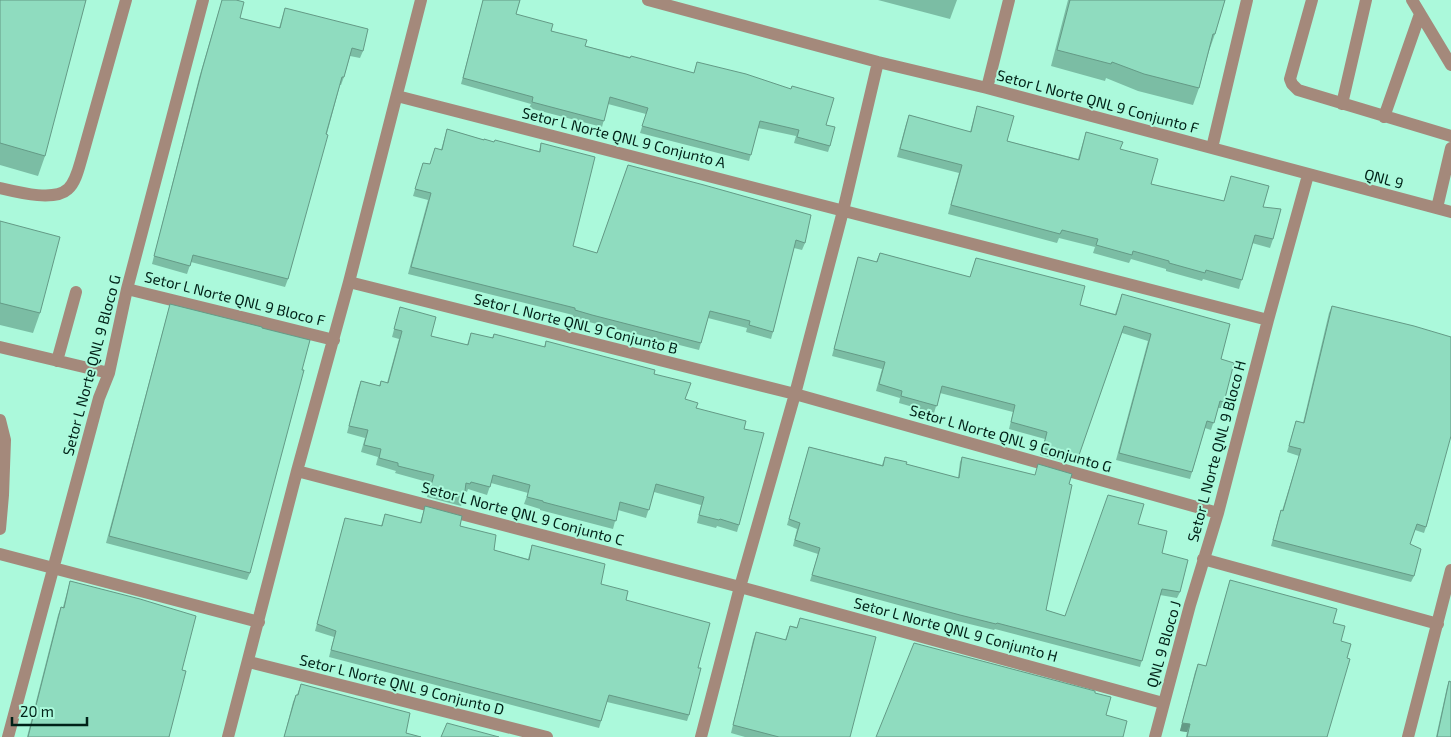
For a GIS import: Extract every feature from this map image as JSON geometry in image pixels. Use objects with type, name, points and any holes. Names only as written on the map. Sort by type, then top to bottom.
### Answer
[{"type":"street","points":[[0,188],[46,196],[59,194],[69,189],[82,157],[126,0]]},
{"type":"street","name":"Setor L Norte QNL 9 Bloco G","points":[[8,737],[99,398],[108,373],[127,289],[203,0]]},
{"type":"street","points":[[228,737],[297,471],[334,340],[421,0]]},
{"type":"street","points":[[648,0],[878,62],[843,210],[795,394],[740,587],[701,737]]},
{"type":"street","points":[[988,88],[1009,0]]},
{"type":"street","points":[[1212,148],[1247,0]]},
{"type":"street","points":[[1312,0],[1290,79],[1298,90],[1451,136]]},
{"type":"street","points":[[1342,104],[1366,0]]},
{"type":"street","points":[[1412,0],[1451,65]]},
{"type":"street","points":[[1384,116],[1420,14]]},
{"type":"street","name":"Setor L Norte QNL 9 Conjunto F","points":[[878,62],[988,88],[1308,175]]},
{"type":"street","name":"Setor L Norte QNL 9 Conjunto A","points":[[397,96],[843,210]]},
{"type":"street","points":[[1437,208],[1451,148]]},
{"type":"street","name":"QNL 9","points":[[1308,175],[1451,212]]},
{"type":"street","name":"Setor L Norte QNL 9 Bloco H","points":[[1308,175],[1218,513],[1203,559],[1438,624]]},
{"type":"street","points":[[843,210],[1268,320]]},
{"type":"street","name":"Setor L Norte QNL 9 Conjunto B","points":[[349,282],[795,394]]},
{"type":"street","name":"Setor L Norte QNL 9 Bloco F","points":[[127,289],[334,340]]},
{"type":"street","points":[[57,361],[76,292]]},
{"type":"street","points":[[0,347],[108,373]]},
{"type":"street","name":"Setor L Norte QNL 9 Conjunto G","points":[[795,394],[1218,513]]},
{"type":"street","points":[[0,420],[5,440],[0,529]]},
{"type":"street","name":"Setor L Norte QNL 9 Conjunto C","points":[[297,471],[740,587]]},
{"type":"street","points":[[0,554],[259,622]]},
{"type":"street","name":"QNL 9 Bloco J","points":[[1155,737],[1203,559]]},
{"type":"street","points":[[1408,737],[1451,570]]},
{"type":"street","name":"Setor L Norte QNL 9 Conjunto H","points":[[740,587],[1163,703]]},
{"type":"street","name":"Setor L Norte QNL 9 Conjunto D","points":[[249,662],[547,737]]},
{"type":"building","points":[[0,0],[86,0],[45,156],[0,143]]},
{"type":"building","points":[[222,0],[244,2],[240,18],[280,28],[285,8],[368,29],[363,51],[352,48],[344,77],[342,77],[288,279],[193,255],[190,266],[154,256]]},
{"type":"building","points":[[483,0],[520,0],[516,14],[553,24],[551,31],[587,40],[585,46],[694,73],[697,62],[746,74],[791,89],[792,86],[834,98],[826,125],[835,127],[830,146],[797,137],[799,130],[760,121],[751,155],[642,126],[648,108],[610,97],[604,121],[532,102],[533,97],[463,78]]},
{"type":"building","points":[[1070,0],[1225,0],[1215,34],[1213,34],[1199,88],[1144,74],[1112,62],[1111,64],[1057,50]]},
{"type":"building","points":[[977,106],[1014,116],[1007,141],[1079,160],[1086,132],[1123,142],[1120,149],[1158,159],[1151,184],[1224,201],[1231,176],[1269,186],[1263,207],[1281,209],[1273,239],[1255,235],[1242,280],[1206,270],[1205,273],[1133,251],[1132,255],[1096,245],[1098,239],[1062,230],[1060,234],[951,205],[962,165],[900,149],[909,115],[971,132]]},
{"type":"building","points":[[447,129],[484,140],[494,142],[495,140],[540,152],[541,143],[595,157],[573,246],[597,253],[628,165],[811,215],[805,243],[796,240],[773,332],[749,325],[750,321],[710,311],[701,343],[592,315],[575,310],[575,308],[411,267],[431,193],[415,189],[423,163],[430,164],[435,148],[442,150]]},
{"type":"building","points":[[0,221],[60,237],[40,313],[0,303]]},
{"type":"building","points":[[880,253],[970,277],[976,258],[1085,286],[1080,305],[1116,315],[1122,294],[1230,324],[1221,359],[1234,363],[1224,402],[1220,401],[1214,423],[1207,421],[1192,472],[1119,453],[1151,334],[1124,326],[1078,458],[1043,448],[1047,432],[1011,422],[1015,405],[942,386],[937,406],[901,396],[902,391],[879,384],[885,362],[834,349],[858,257],[877,262]]},
{"type":"building","points":[[170,304],[310,340],[302,370],[304,370],[250,573],[109,536]]},
{"type":"building","points":[[1332,306],[1451,337],[1451,436],[1426,527],[1417,524],[1410,544],[1421,549],[1414,576],[1273,540],[1301,449],[1289,446],[1296,421],[1304,423]]},
{"type":"building","points":[[400,307],[436,317],[431,336],[468,345],[471,333],[493,338],[494,334],[545,347],[546,341],[655,370],[654,374],[691,383],[685,399],[698,403],[696,408],[746,421],[744,429],[764,433],[739,525],[699,515],[704,497],[656,484],[649,510],[620,502],[616,521],[527,497],[530,485],[493,475],[490,487],[471,482],[470,484],[466,483],[464,498],[430,489],[434,475],[398,466],[398,463],[379,458],[381,449],[364,445],[368,430],[349,426],[361,381],[380,386],[381,381],[388,383],[402,331],[394,329]]},
{"type":"building","points":[[809,447],[883,466],[885,457],[959,478],[962,457],[1035,475],[1038,464],[1072,474],[1069,484],[1072,485],[1046,610],[1065,616],[1108,495],[1144,504],[1138,524],[1167,531],[1162,553],[1188,560],[1180,592],[1162,589],[1142,661],[812,575],[820,548],[795,540],[800,523],[789,519]]},
{"type":"building","points":[[425,506],[462,516],[460,526],[496,535],[494,550],[529,560],[532,545],[605,564],[601,584],[628,591],[626,600],[710,623],[698,668],[701,668],[689,715],[609,695],[601,721],[331,650],[336,631],[317,624],[345,518],[382,526],[385,514],[421,523]]},
{"type":"building","points":[[1230,580],[1337,609],[1333,623],[1345,626],[1341,641],[1351,644],[1347,658],[1350,659],[1327,737],[1187,737],[1190,724],[1182,723],[1198,664],[1206,666]]},
{"type":"building","points":[[70,581],[196,616],[182,670],[186,671],[169,737],[28,737],[61,607],[64,608]]},
{"type":"building","points":[[800,618],[876,637],[850,737],[779,737],[733,725],[756,632],[786,640],[790,626],[797,628]]},
{"type":"building","points":[[914,643],[1095,691],[1095,693],[1111,697],[1106,715],[1127,721],[1123,737],[876,737]]},
{"type":"building","points":[[1449,681],[1451,682],[1451,737],[1437,737]]},
{"type":"building","points":[[301,684],[410,713],[406,733],[421,737],[284,737]]},
{"type":"building","points":[[447,723],[499,737],[441,737]]}]
